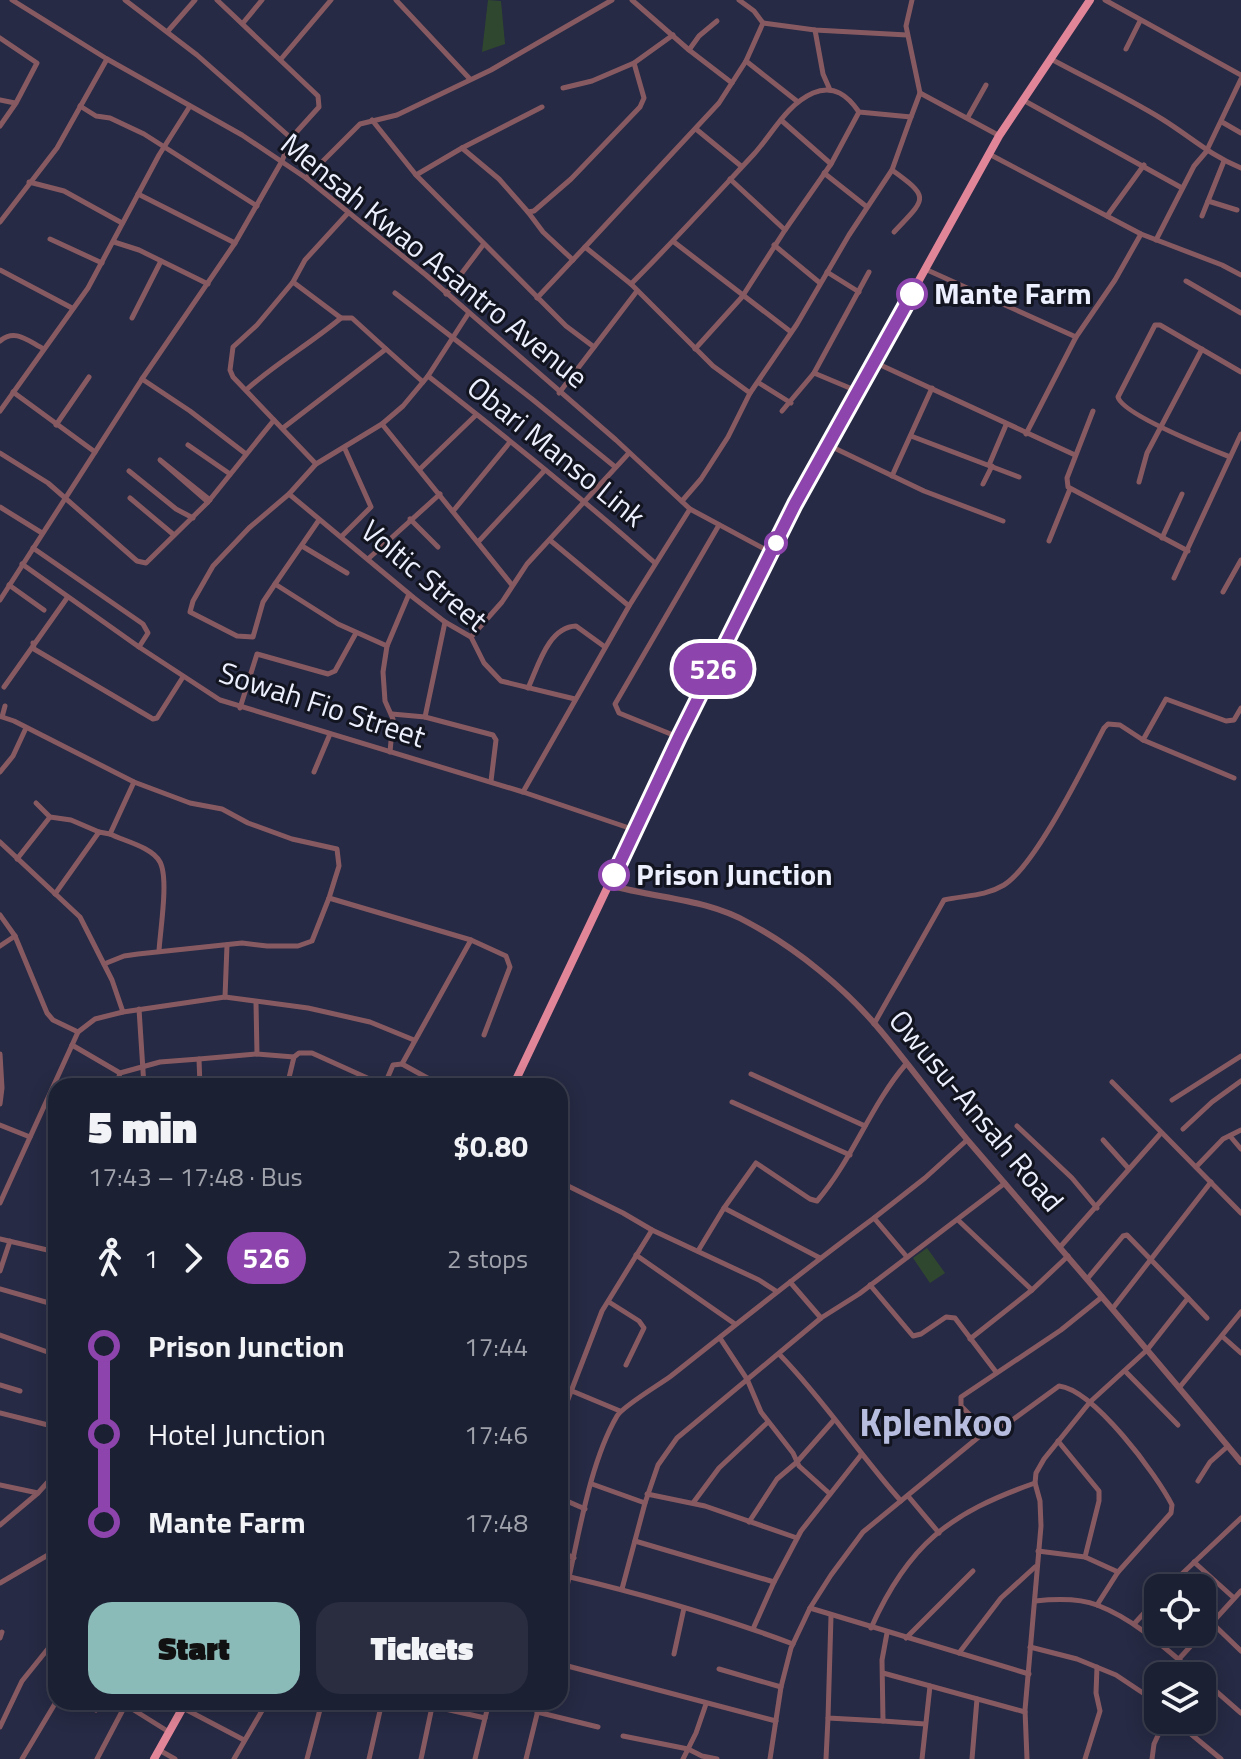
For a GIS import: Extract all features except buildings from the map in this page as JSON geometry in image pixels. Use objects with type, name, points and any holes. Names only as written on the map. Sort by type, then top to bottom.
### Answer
[{"type":"main road","points":[[517,1078],[679,737],[828,445],[999,136],[1090,0]]},
{"type":"main road","points":[[154,1759],[181,1710]]},
{"type":"street","name":"Mensah Kwao Asantro Avenue","points":[[12,0],[306,178],[446,294],[690,509],[771,553]]},
{"type":"street","points":[[125,0],[168,31],[291,138]]},
{"type":"street","points":[[168,31],[195,0]]},
{"type":"street","points":[[0,600],[142,379],[235,243],[282,161],[291,138],[317,112],[318,96],[217,0]]},
{"type":"street","points":[[243,23],[262,0]]},
{"type":"street","points":[[281,59],[331,0]]},
{"type":"street","points":[[396,0],[469,78]]},
{"type":"street","points":[[306,178],[360,124],[397,115],[504,62],[612,0]]},
{"type":"street","points":[[632,0],[732,83]]},
{"type":"street","points":[[739,0],[754,11],[763,23],[815,30],[907,35]]},
{"type":"street","points":[[682,501],[701,479],[728,437],[750,393],[892,170],[920,93],[906,26],[912,0]]},
{"type":"street","points":[[1105,0],[1241,77],[1222,122],[1206,152],[1194,166],[1156,241]]},
{"type":"street","points":[[689,50],[699,36],[717,21]]},
{"type":"street","points":[[1126,49],[1140,21]]},
{"type":"street","points":[[537,298],[719,103],[746,61],[763,23]]},
{"type":"street","points":[[815,30],[823,74],[830,90]]},
{"type":"street","points":[[563,88],[592,81],[634,63],[673,35]]},
{"type":"street","points":[[0,38],[37,63],[0,126]]},
{"type":"street","points":[[0,222],[50,159],[107,59]]},
{"type":"street","points":[[1051,59],[1165,121],[1206,152],[1241,168]]},
{"type":"street","points":[[746,61],[798,102]]},
{"type":"street","points":[[528,212],[534,211],[571,179],[640,107],[644,98],[634,63]]},
{"type":"street","points":[[968,117],[986,85]]},
{"type":"street","points":[[631,284],[674,242],[798,102],[816,91],[842,93],[859,112],[911,117]]},
{"type":"street","points":[[920,93],[999,136]]},
{"type":"street","points":[[0,100],[16,103]]},
{"type":"street","points":[[1022,100],[1182,188]]},
{"type":"street","points":[[80,106],[96,116],[110,118],[144,134],[257,206]]},
{"type":"street","points":[[0,411],[88,288],[190,106]]},
{"type":"street","points":[[416,175],[542,107]]},
{"type":"street","points":[[695,349],[742,297],[831,164],[859,112]]},
{"type":"street","points":[[372,120],[416,175],[483,245],[571,331],[594,347]]},
{"type":"street","points":[[781,120],[831,164]]},
{"type":"street","points":[[1222,122],[1241,133]]},
{"type":"street","points":[[696,129],[741,166]]},
{"type":"street","points":[[462,148],[499,179],[543,232],[573,260]]},
{"type":"street","points":[[989,154],[1141,234],[1241,275]]},
{"type":"street","points":[[1202,216],[1224,161]]},
{"type":"street","points":[[1107,216],[1144,165]]},
{"type":"street","points":[[892,170],[917,188],[920,197],[914,210],[894,232]]},
{"type":"street","points":[[824,173],[867,207]]},
{"type":"street","points":[[730,179],[785,230]]},
{"type":"street","points":[[29,182],[64,191],[122,223]]},
{"type":"street","points":[[138,194],[235,243]]},
{"type":"street","points":[[1208,201],[1237,210]]},
{"type":"street","points":[[316,464],[233,377],[230,370],[233,347],[257,325],[293,282],[305,260],[348,213]]},
{"type":"street","points":[[1026,434],[1076,337],[1115,280],[1141,234]]},
{"type":"street","points":[[50,239],[102,263]]},
{"type":"street","points":[[114,242],[139,250],[208,284]]},
{"type":"street","points":[[674,242],[791,332]]},
{"type":"street","points":[[446,294],[483,245]]},
{"type":"street","points":[[774,245],[820,283]]},
{"type":"street","points":[[585,247],[631,284],[713,366],[750,393]]},
{"type":"street","points":[[132,318],[161,261]]},
{"type":"street","points":[[925,269],[1076,337]]},
{"type":"street","points":[[0,270],[72,308]]},
{"type":"street","points":[[827,272],[859,292]]},
{"type":"street","points":[[782,411],[814,373],[869,272]]},
{"type":"street","points":[[1186,281],[1241,313]]},
{"type":"street","points":[[293,282],[341,318],[352,318],[423,382]]},
{"type":"street","points":[[559,393],[637,291]]},
{"type":"street","points":[[395,293],[614,466]]},
{"type":"street","points":[[319,520],[263,602],[253,637],[237,636],[190,612],[213,566],[249,528],[289,494],[316,464],[345,449],[403,406],[428,376],[468,314]]},
{"type":"street","points":[[246,390],[267,371],[341,318]]},
{"type":"street","points":[[1230,457],[1161,427],[1119,402],[1152,328],[1160,325],[1241,372]]},
{"type":"street","points":[[0,341],[15,333],[44,349]]},
{"type":"street","points":[[283,428],[386,349]]},
{"type":"street","points":[[1139,482],[1147,453],[1202,349]]},
{"type":"street","points":[[874,362],[1075,455]]},
{"type":"street","points":[[814,373],[858,391]]},
{"type":"street","name":"Obari Manso Link","points":[[428,376],[586,502],[655,563]]},
{"type":"street","points":[[56,425],[89,377]]},
{"type":"street","points":[[142,379],[246,454]]},
{"type":"street","points":[[759,383],[791,403]]},
{"type":"street","points":[[892,476],[932,388]]},
{"type":"street","points":[[13,392],[95,452]]},
{"type":"street","points":[[1049,541],[1070,489],[1067,478],[1093,411]]},
{"type":"street","points":[[420,469],[476,415]]},
{"type":"street","points":[[0,453],[48,483],[143,563],[151,561],[209,501],[274,420]]},
{"type":"street","points":[[382,424],[512,585]]},
{"type":"street","points":[[983,484],[1006,425]]},
{"type":"street","points":[[1174,578],[1241,434]]},
{"type":"street","points":[[911,436],[1019,477]]},
{"type":"street","points":[[454,510],[510,442]]},
{"type":"street","points":[[188,445],[230,474]]},
{"type":"street","points":[[828,445],[924,491],[1003,521]]},
{"type":"street","points":[[1235,447],[1241,451]]},
{"type":"street","points":[[342,536],[371,507],[345,449]]},
{"type":"street","points":[[471,637],[502,602],[527,564],[629,453]]},
{"type":"street","points":[[479,541],[545,470]]},
{"type":"street","points":[[129,471],[176,509],[193,518]]},
{"type":"street","points":[[179,475],[209,501]]},
{"type":"street","points":[[1070,489],[1188,551]]},
{"type":"street","name":"Voltic Street","points":[[289,494],[409,594],[445,622],[471,637],[494,676],[501,681],[575,699]]},
{"type":"street","points":[[368,559],[440,494]]},
{"type":"street","points":[[1162,538],[1182,494]]},
{"type":"street","points":[[130,498],[174,535]]},
{"type":"street","points":[[0,507],[42,533]]},
{"type":"street","points":[[523,792],[629,606],[690,509]]},
{"type":"street","points":[[410,519],[438,547]]},
{"type":"street","points":[[679,737],[619,713],[615,704],[719,525]]},
{"type":"street","points":[[551,541],[629,606]]},
{"type":"street","points":[[302,546],[347,573]]},
{"type":"street","points":[[33,548],[143,624],[148,633],[139,647]]},
{"type":"street","points":[[1223,592],[1241,560]]},
{"type":"street","name":"Sowah Fio Street","points":[[22,564],[183,677],[211,695],[240,708],[523,792],[635,830]]},
{"type":"street","points":[[275,584],[356,633],[387,646]]},
{"type":"street","points":[[9,585],[44,610]]},
{"type":"street","points":[[390,752],[392,714],[384,693],[383,667],[387,646],[409,594]]},
{"type":"street","points":[[4,687],[67,598]]},
{"type":"street","points":[[425,717],[445,622]]},
{"type":"street","points":[[528,688],[548,646],[565,627],[576,626],[605,647]]},
{"type":"street","points":[[240,708],[257,654],[328,674],[335,671],[356,633]]},
{"type":"street","points":[[33,643],[34,649],[151,718],[157,718],[183,677]]},
{"type":"street","points":[[1143,740],[1166,699],[1226,721],[1234,720],[1241,708]]},
{"type":"street","points":[[5,706],[2,717],[134,782],[190,803],[222,809],[248,823],[292,839],[337,849],[339,866],[329,898],[312,941],[306,945],[242,943],[124,956],[104,964]]},
{"type":"street","points":[[392,714],[425,717],[493,735],[496,740],[490,782]]},
{"type":"street","points":[[874,1024],[944,900],[984,894],[1006,884],[1016,874],[1048,831],[1108,724],[1120,725],[1143,740],[1234,778]]},
{"type":"street","points":[[0,772],[13,756],[26,728]]},
{"type":"street","points":[[314,772],[330,734]]},
{"type":"street","points":[[110,834],[134,782]]},
{"type":"street","points":[[36,803],[50,817],[71,820],[110,834],[145,850],[160,862],[163,879],[159,951]]},
{"type":"street","points":[[17,859],[50,817]]},
{"type":"street","points":[[55,894],[99,832]]},
{"type":"street","points":[[0,842],[80,917],[104,964],[123,1012]]},
{"type":"street","name":"Owusu-Ansah Road","points":[[610,885],[714,906],[751,924],[824,976],[874,1024],[967,1140],[1061,1246],[1241,1462]]},
{"type":"street","points":[[329,898],[471,940],[506,956],[510,961],[484,1035]]},
{"type":"street","points":[[0,915],[15,936],[47,1013],[53,1020],[78,1032]]},
{"type":"street","points":[[0,946],[15,936]]},
{"type":"street","points":[[402,1064],[471,940]]},
{"type":"street","points":[[225,997],[227,945]]},
{"type":"street","points":[[57,1078],[78,1032],[95,1019],[139,1009],[225,997],[308,1008],[370,1022],[414,1040]]},
{"type":"street","points":[[256,1003],[257,1054]]},
{"type":"street","points":[[139,1009],[143,1078]]},
{"type":"street","points":[[72,1045],[120,1073],[141,1066],[199,1059],[257,1054],[294,1057]]},
{"type":"street","points":[[289,1078],[294,1057],[299,1053],[312,1053],[367,1078]]},
{"type":"street","points":[[0,1054],[0,1104]]},
{"type":"street","points":[[1172,1100],[1241,1056]]},
{"type":"street","points":[[199,1059],[200,1078]]},
{"type":"street","points":[[387,1078],[393,1065],[402,1064],[427,1078]]},
{"type":"street","points":[[698,1251],[756,1163],[817,1201],[850,1155],[888,1086],[906,1064]]},
{"type":"street","points":[[118,1078],[120,1073]]},
{"type":"street","points":[[751,1074],[865,1126]]},
{"type":"street","points":[[1183,1129],[1241,1081]]},
{"type":"street","points":[[1112,1082],[1241,1213]]},
{"type":"street","points":[[0,1203],[48,1098]]},
{"type":"street","points":[[732,1102],[850,1155]]},
{"type":"street","points":[[0,1125],[30,1137]]},
{"type":"street","points":[[1017,1126],[1072,1178],[1097,1208]]},
{"type":"street","points":[[1196,1167],[1210,1150],[1241,1130]]},
{"type":"street","points":[[1061,1246],[1161,1133]]},
{"type":"street","points":[[1230,1136],[1241,1149]]},
{"type":"street","points":[[568,1583],[592,1484],[620,1411],[648,1393],[874,1218],[967,1140]]},
{"type":"street","points":[[1103,1140],[1129,1169]]},
{"type":"street","points":[[1113,1308],[1211,1182]]},
{"type":"street","points":[[622,1589],[647,1494],[658,1465],[677,1438],[821,1318],[1005,1183]]},
{"type":"street","points":[[568,1186],[776,1291]]},
{"type":"street","points":[[724,1208],[820,1258]]},
{"type":"street","points":[[874,1218],[907,1257]]},
{"type":"street","points":[[958,1220],[1032,1290]]},
{"type":"street","points":[[568,1401],[602,1311],[652,1230]]},
{"type":"street","points":[[1088,1278],[1125,1235],[1129,1236],[1207,1318]]},
{"type":"street","points":[[0,1239],[48,1250]]},
{"type":"street","points":[[0,1271],[10,1241]]},
{"type":"street","points":[[636,1255],[735,1324]]},
{"type":"street","points":[[970,1339],[1069,1256]]},
{"type":"street","points":[[790,1282],[821,1318]]},
{"type":"street","points":[[870,1285],[913,1336],[951,1316],[955,1318],[996,1372]]},
{"type":"street","points":[[0,1289],[48,1303]]},
{"type":"street","points":[[986,1431],[959,1402],[961,1397],[1061,1330],[1103,1296]]},
{"type":"street","points":[[1027,1759],[1025,1712],[1041,1514],[1035,1483],[1039,1468],[1090,1402],[1147,1350],[1188,1298]]},
{"type":"street","points":[[609,1302],[639,1321],[644,1328],[626,1365]]},
{"type":"street","points":[[1178,1388],[1241,1312]]},
{"type":"street","points":[[0,1335],[48,1352]]},
{"type":"street","points":[[1223,1337],[1241,1353]]},
{"type":"street","points":[[720,1338],[747,1379],[768,1422],[797,1462],[830,1494]]},
{"type":"street","points":[[780,1355],[901,1501]]},
{"type":"street","points":[[1125,1371],[1178,1425]]},
{"type":"street","points":[[0,1385],[20,1391]]},
{"type":"street","points":[[770,1759],[781,1687],[793,1644],[810,1608],[855,1540],[986,1431],[1014,1420],[1059,1386],[1090,1402],[1136,1451],[1172,1505],[1171,1513],[1118,1572],[1097,1605]]},
{"type":"street","points":[[568,1389],[620,1411]]},
{"type":"street","points":[[0,1413],[48,1425]]},
{"type":"street","points":[[749,1522],[777,1479],[797,1462],[834,1420]]},
{"type":"street","points":[[693,1503],[719,1468],[768,1422]]},
{"type":"street","points":[[1058,1441],[1099,1491],[1085,1557]]},
{"type":"street","points":[[1198,1481],[1210,1462],[1228,1446]]},
{"type":"street","points":[[753,1629],[797,1538],[861,1455]]},
{"type":"street","points":[[0,1525],[48,1482]]},
{"type":"street","points":[[871,1628],[899,1573],[939,1533],[971,1508],[1035,1483]]},
{"type":"street","points":[[592,1484],[645,1503]]},
{"type":"street","points":[[0,1485],[38,1493]]},
{"type":"street","points":[[647,1494],[693,1503],[797,1538]]},
{"type":"street","points":[[908,1496],[939,1533]]},
{"type":"street","points":[[568,1502],[585,1509]]},
{"type":"street","points":[[1182,1574],[1241,1518]]},
{"type":"street","points":[[635,1541],[774,1582]]},
{"type":"street","points":[[1038,1551],[1085,1557],[1118,1572]]},
{"type":"street","points":[[0,1583],[48,1555]]},
{"type":"street","points":[[568,1555],[574,1558]]},
{"type":"street","points":[[1194,1562],[1234,1598]]},
{"type":"street","points":[[959,1653],[1001,1598],[1036,1566]]},
{"type":"street","points":[[906,1638],[973,1571]]},
{"type":"street","points":[[570,1577],[622,1589],[793,1644]]},
{"type":"street","points":[[1216,1617],[1241,1592]]},
{"type":"street","points":[[1035,1601],[1057,1599],[1097,1605],[1134,1624],[1180,1662]]},
{"type":"street","points":[[674,1654],[684,1608]]},
{"type":"street","points":[[810,1608],[1029,1674]]},
{"type":"street","points":[[1134,1624],[1144,1613]]},
{"type":"street","points":[[826,1759],[831,1616]]},
{"type":"street","points":[[1216,1627],[1241,1651]]},
{"type":"street","points":[[883,1721],[887,1633]]},
{"type":"street","points":[[1178,1660],[1190,1646]]},
{"type":"street","points":[[1030,1647],[1097,1667],[1124,1679],[1144,1693]]},
{"type":"street","points":[[0,1727],[22,1681],[48,1652]]},
{"type":"street","points":[[568,1666],[776,1721]]},
{"type":"street","points":[[1085,1759],[1100,1711],[1096,1693],[1097,1667]]},
{"type":"street","points":[[719,1669],[781,1687]]},
{"type":"street","points":[[883,1673],[1025,1712]]},
{"type":"street","points":[[922,1759],[930,1686]]},
{"type":"street","points":[[1216,1692],[1241,1713]]},
{"type":"street","points":[[972,1759],[977,1699]]},
{"type":"street","points":[[683,1759],[706,1704]]},
{"type":"street","points":[[22,1759],[51,1710]]},
{"type":"street","points":[[97,1759],[122,1710]]},
{"type":"street","points":[[136,1710],[169,1732]]},
{"type":"street","points":[[193,1710],[244,1740]]},
{"type":"street","points":[[234,1759],[262,1710]]},
{"type":"street","points":[[307,1759],[320,1710]]},
{"type":"street","points":[[369,1759],[380,1710]]},
{"type":"street","points":[[421,1759],[431,1710]]},
{"type":"street","points":[[455,1710],[485,1718]]},
{"type":"street","points":[[475,1759],[487,1710]]},
{"type":"street","points":[[526,1759],[537,1712],[598,1727]]},
{"type":"street","points":[[828,1718],[925,1724]]},
{"type":"street","points":[[1152,1759],[1159,1734]]},
{"type":"street","points":[[1191,1734],[1221,1759]]},
{"type":"street","points":[[623,1736],[688,1749],[717,1759]]},
{"type":"street","points":[[159,1750],[175,1759]]},
{"type":"green space","points":[[488,0],[501,1],[505,44],[482,52]]},
{"type":"green space","points":[[927,1248],[945,1273],[930,1283],[913,1258]]},
{"type":"bus line","name":"526","points":[[614,875],[795,504],[912,294]]},
{"type":"place","name":"Mante Farm","points":[[912,294]]},
{"type":"place","name":"Prison Junction","points":[[614,875]]},
{"type":"district","name":"Kplenkoo","points":[[936,1423]]}]
